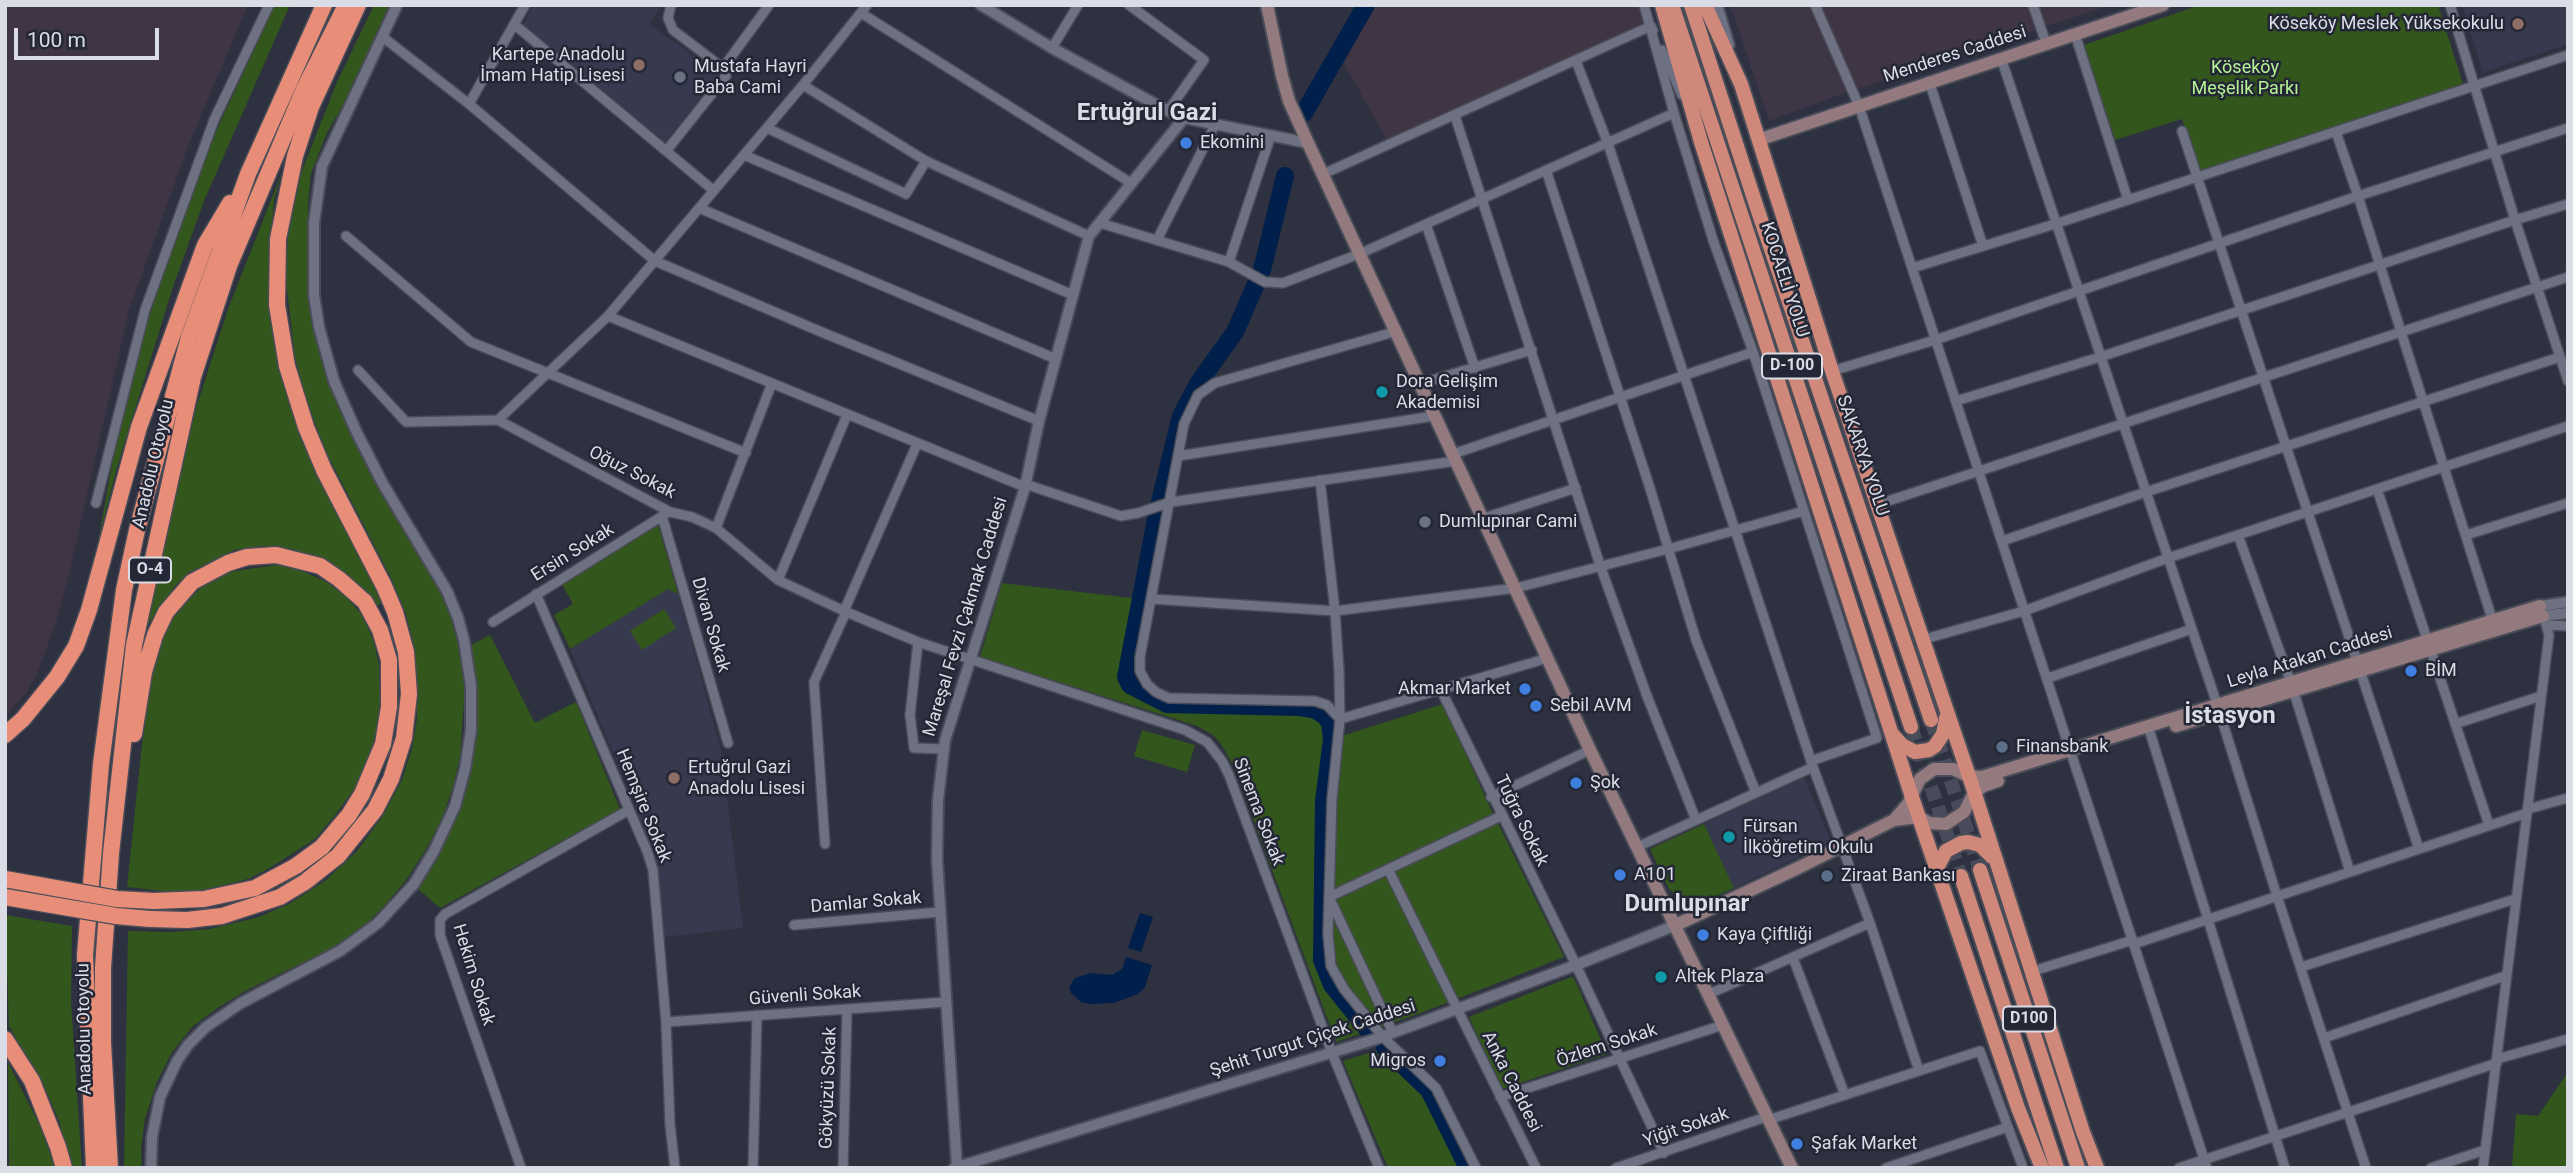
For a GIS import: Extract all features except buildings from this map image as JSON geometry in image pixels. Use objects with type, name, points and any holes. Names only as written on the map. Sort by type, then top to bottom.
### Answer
[{"type":"highway","name":"Anadolu Otoyolu","points":[[94,1168],[85,955],[101,764],[122,603],[137,530],[189,337],[248,174],[324,5]]},
{"type":"highway","name":"Anadolu Otoyolu","points":[[110,1168],[103,1043],[103,968],[111,853],[134,645],[193,377],[229,266],[304,89],[346,5]]},
{"type":"highway","points":[[5,897],[149,919],[187,920],[222,916],[280,897],[305,882],[338,856],[375,810],[391,779],[404,738],[410,694],[406,652],[384,586],[324,470],[306,427],[286,366],[277,305],[278,239],[295,156],[311,107],[358,5]]},
{"type":"highway","points":[[1662,5],[1697,129],[1912,797],[2040,1168]]},
{"type":"highway","name":"KOCAELİ YOLU","points":[[1672,5],[1911,727]]},
{"type":"highway","name":"SAKARYA YOLU","points":[[1690,5],[1931,720]]},
{"type":"highway","points":[[1705,5],[1741,84],[1832,371],[1958,747],[1980,782],[1983,824],[2095,1168]]},
{"type":"highway","points":[[5,735],[23,719],[57,677],[76,646],[89,610],[139,427],[205,245],[248,174]]},
{"type":"highway","points":[[5,879],[117,899],[204,899],[255,888],[296,866],[322,848],[362,794],[383,744],[389,707],[389,660],[380,630],[365,603],[339,579],[320,566],[276,555],[247,557],[228,563],[192,582],[177,597],[155,635],[144,672],[111,853]]},
{"type":"highway","points":[[1892,734],[1902,745],[1915,752],[1929,750],[1940,740],[1946,726],[1943,703]]},
{"type":"highway","points":[[1936,870],[1946,851],[1961,843],[1980,845],[1995,862]]},
{"type":"highway","name":"D100","points":[[1980,870],[2078,1168]]},
{"type":"highway","name":"D100","points":[[1961,876],[2057,1168]]},
{"type":"highway","points":[[5,1039],[32,1081],[64,1168]]},
{"type":"main road","points":[[1267,5],[1289,101],[1590,750],[1791,1168]]},
{"type":"main road","name":"Menderes Caddesi","points":[[1758,140],[2163,5]]},
{"type":"main road","name":"Leyla Atakan Caddesi","points":[[1980,782],[2494,626],[2543,616]]},
{"type":"main road","points":[[1676,925],[1894,820],[1919,817],[1936,825],[1952,822],[1964,812],[1980,782],[1953,769],[1934,769],[1920,779],[1912,797],[1894,820]]},
{"type":"street","points":[[96,503],[145,310],[214,120],[269,5]]},
{"type":"street","points":[[151,1168],[155,1116],[177,1061],[206,1027],[242,1003],[340,951],[378,923],[414,884],[434,851],[455,806],[465,769],[471,730],[471,686],[458,618],[447,591],[383,484],[357,433],[334,381],[319,327],[314,295],[314,223],[322,166],[384,38],[397,5]]},
{"type":"street","points":[[469,104],[525,5]]},
{"type":"street","points":[[667,150],[723,81],[726,72],[673,30],[668,18],[671,5]]},
{"type":"street","points":[[723,68],[769,5]]},
{"type":"street","points":[[981,5],[1052,48],[1184,118],[1308,143]]},
{"type":"street","points":[[1052,48],[1078,5]]},
{"type":"street","points":[[1129,5],[1204,60],[1168,111]]},
{"type":"street","points":[[1637,847],[1756,793],[1812,764],[1877,738],[1753,352],[1713,240],[1644,5]]},
{"type":"street","points":[[1717,5],[1741,84]]},
{"type":"street","points":[[1815,5],[1859,106],[2206,1163]]},
{"type":"street","points":[[2033,5],[2046,43]]},
{"type":"street","points":[[2450,5],[2515,220],[2568,381]]},
{"type":"street","points":[[498,420],[608,316],[864,9],[1131,183]]},
{"type":"street","points":[[515,25],[713,190]]},
{"type":"street","points":[[1323,174],[1651,26]]},
{"type":"street","points":[[1651,26],[1697,129]]},
{"type":"street","points":[[2075,34],[2127,200]]},
{"type":"street","points":[[384,38],[469,104],[655,261],[1039,421]]},
{"type":"street","points":[[1912,268],[2055,224],[2568,55]]},
{"type":"street","points":[[2001,58],[2219,709],[2366,1168]]},
{"type":"street","points":[[1576,61],[1608,144],[1812,764],[1870,923],[1919,1071]]},
{"type":"street","points":[[1929,81],[1983,246]]},
{"type":"street","points":[[803,85],[926,162],[1089,236]]},
{"type":"street","points":[[1100,223],[1228,262],[1265,282],[1283,284],[1359,254],[1674,113]]},
{"type":"street","points":[[1455,116],[1600,565],[1642,684],[1696,820]]},
{"type":"street","name":"Mareşal Fevzi Çakmak Caddesi","points":[[956,1167],[937,833],[943,749],[1025,486],[1039,421],[1089,236],[1184,118]]},
{"type":"street","points":[[1157,240],[1216,123]]},
{"type":"street","points":[[767,128],[906,194],[926,162]]},
{"type":"street","points":[[1832,371],[1936,340],[2358,196],[2568,128]]},
{"type":"street","points":[[2182,131],[2419,849]]},
{"type":"street","points":[[2336,132],[2494,626]]},
{"type":"street","points":[[1228,262],[1271,135]]},
{"type":"street","points":[[744,155],[1073,295]]},
{"type":"street","points":[[1546,170],[1703,660],[1756,793]]},
{"type":"street","points":[[1956,401],[2100,357],[2568,204]]},
{"type":"street","points":[[698,208],[1056,359]]},
{"type":"street","points":[[1426,224],[1475,368]]},
{"type":"street","points":[[346,236],[471,342],[746,453]]},
{"type":"street","points":[[1876,505],[2568,277]]},
{"type":"street","points":[[608,316],[917,444],[1025,486],[1121,516],[1171,502],[1455,458],[1554,419],[1753,352]]},
{"type":"street","points":[[1340,719],[1328,705],[1315,701],[1169,698],[1147,684],[1140,671],[1140,657],[1184,424],[1198,395],[1209,385],[1394,332]]},
{"type":"street","points":[[1419,384],[1532,350]]},
{"type":"street","points":[[2003,541],[2560,357]]},
{"type":"street","name":"Oğuz Sokak","points":[[358,370],[406,422],[498,420],[666,514],[692,517],[716,528],[778,580],[918,642],[971,660]]},
{"type":"street","points":[[716,528],[772,383]]},
{"type":"street","points":[[778,580],[847,415]]},
{"type":"street","points":[[1178,456],[1434,416]]},
{"type":"street","points":[[1921,640],[2024,611],[2168,558],[2568,426]]},
{"type":"street","points":[[825,844],[814,682],[917,444]]},
{"type":"street","points":[[1320,480],[1335,611],[1340,719],[1332,799],[1328,944],[1331,966],[1344,989],[1436,1088],[1476,1168]]},
{"type":"street","points":[[1484,518],[1577,488]]},
{"type":"street","points":[[2377,489],[2489,825]]},
{"type":"street","points":[[2466,535],[2568,503]]},
{"type":"street","points":[[1152,599],[1335,611],[1516,588],[1668,550],[1804,511]]},
{"type":"street","name":"Ersin Sokak","points":[[493,622],[666,514]]},
{"type":"street","name":"Divan Sokak","points":[[666,514],[728,743]]},
{"type":"street","points":[[2238,536],[2292,687],[2350,872]]},
{"type":"street","name":"Hemşire Sokak","points":[[536,594],[648,851],[653,870],[675,1168]]},
{"type":"street","name":"Leyla Atakan Caddesi","points":[[2543,616],[2568,602]]},
{"type":"street","name":"Leyla Atakan Caddesi","points":[[2543,616],[2568,613]]},
{"type":"street","points":[[2543,616],[2568,626]]},
{"type":"street","points":[[2483,1168],[2549,635],[2543,616]]},
{"type":"street","points":[[2048,678],[2192,629]]},
{"type":"street","points":[[918,642],[910,715],[914,748],[943,749]]},
{"type":"street","points":[[1340,719],[1548,658]]},
{"type":"street","name":"Sinema Sokak","points":[[971,660],[1185,730],[1197,735],[1214,749],[1229,775],[1332,1054],[1380,1168]]},
{"type":"street","name":"Tuğra Sokak","points":[[1441,690],[1576,965],[1664,1153]]},
{"type":"street","points":[[2455,724],[2541,696]]},
{"type":"street","points":[[2149,730],[2285,1168]]},
{"type":"street","points":[[1492,797],[1590,750]]},
{"type":"street","points":[[2031,972],[2207,920],[2568,798]]},
{"type":"street","name":"Hekim Sokak","points":[[521,1168],[440,935],[440,920],[445,914],[629,810]]},
{"type":"street","points":[[1329,897],[1501,816]]},
{"type":"street","name":"Anka Caddesi","points":[[1388,869],[1536,1168]]},
{"type":"street","points":[[1329,897],[1388,1035]]},
{"type":"street","points":[[2301,967],[2515,899]]},
{"type":"street","name":"Damlar Sokak","points":[[794,925],[940,912]]},
{"type":"street","points":[[1709,994],[1870,923]]},
{"type":"street","name":"Şehit Turgut Çiçek Caddesi","points":[[956,1167],[1332,1054],[1457,1010],[1676,925]]},
{"type":"street","points":[[1793,958],[1845,1095]]},
{"type":"street","points":[[2324,1038],[2505,976]]},
{"type":"street","name":"Güvenli Sokak","points":[[666,1022],[946,1002]]},
{"type":"street","name":"Gökyüzü Sokak","points":[[842,1168],[847,1009]]},
{"type":"street","points":[[752,1168],[757,1015]]},
{"type":"street","name":"Özlem Sokak","points":[[1500,1097],[1723,1025]]},
{"type":"street","points":[[2179,1168],[2206,1163],[2274,1135],[2568,1039]]},
{"type":"street","name":"Yiğit Sokak","points":[[1616,1168],[1980,1051],[2008,1128]]},
{"type":"street","points":[[1886,1168],[2008,1128],[2022,1168]]},
{"type":"street","points":[[2431,1168],[2485,1150]]},
{"type":"shaded area","points":[[5,5],[248,5],[188,146],[129,310],[56,622],[37,674],[27,691],[5,717]]},
{"type":"shaded area","name":"Kartepe Anadolu İmam Hatip Lisesi","points":[[533,5],[662,5],[649,24],[719,74],[665,142],[523,25]]},
{"type":"shaded area","points":[[1369,5],[1638,5],[1643,22],[1636,28],[1388,142],[1340,56]]},
{"type":"shaded area","points":[[1730,5],[1807,5],[1845,93],[1769,121]]},
{"type":"shaded area","points":[[1807,5],[2111,5],[1845,93]]},
{"type":"shaded area","name":"Köseköy Meslek Yüksekokulu","points":[[2462,5],[2568,5],[2568,44],[2483,72]]},
{"type":"shaded area","name":"Ertuğrul Gazi Anadolu Lisesi","points":[[668,589],[678,594],[721,750],[743,928],[663,937],[657,868],[635,805],[570,649]]},
{"type":"shaded area","points":[[1804,778],[1831,841],[1734,888],[1704,824]]},
{"type":"green space","points":[[275,5],[290,5],[204,201],[172,290],[116,471],[98,542],[122,409],[156,295],[219,125]]},
{"type":"green space","points":[[374,5],[389,5],[349,95],[327,133],[311,173],[308,286],[314,329],[329,381],[345,420],[423,557],[452,622],[461,655],[465,688],[460,757],[442,819],[407,879],[386,904],[363,927],[334,947],[247,990],[192,1027],[171,1054],[157,1082],[145,1119],[141,1149],[142,1168],[124,1168],[128,931],[210,929],[259,917],[291,903],[326,880],[357,851],[382,817],[402,780],[412,748],[417,719],[415,650],[406,614],[391,578],[324,448],[307,401],[295,358],[285,273],[289,227],[297,183],[337,82]]},
{"type":"green space","name":"Köseköy Meşelik Parkı","points":[[2200,5],[2438,5],[2463,84],[2200,171],[2182,119],[2115,140],[2084,45]]},
{"type":"green space","points":[[282,172],[274,201],[269,261],[273,339],[282,377],[304,444],[384,603],[375,606],[346,574],[322,559],[292,549],[262,546],[234,550],[190,572],[175,586],[148,625],[143,623],[196,408],[228,309]]},
{"type":"green space","points":[[658,525],[678,594],[668,589],[570,649],[554,615],[573,604],[562,584]]},
{"type":"green space","points":[[277,565],[302,571],[325,581],[347,597],[363,617],[374,642],[379,666],[377,730],[368,761],[355,788],[315,839],[268,869],[248,879],[197,892],[127,887],[152,672],[168,625],[184,604],[204,585],[228,572]]},
{"type":"green space","points":[[1002,583],[1140,599],[1126,677],[1130,685],[1160,702],[1178,706],[1299,707],[1316,710],[1322,712],[1330,723],[1332,739],[1443,704],[1488,803],[1564,957],[1421,1013],[1336,1042],[1233,765],[1221,744],[1213,735],[1197,726],[980,657]]},
{"type":"green space","points":[[664,609],[676,628],[642,650],[630,631]]},
{"type":"green space","points":[[490,635],[535,723],[576,702],[620,809],[440,908],[417,888],[454,821],[465,788],[477,723],[471,645]]},
{"type":"green space","points":[[1142,730],[1195,745],[1187,772],[1134,756]]},
{"type":"green space","points":[[1704,824],[1734,888],[1695,906],[1680,899],[1669,889],[1650,849]]},
{"type":"green space","points":[[5,915],[72,926],[71,1001],[82,1168],[69,1168],[60,1123],[44,1086],[9,1026]]},
{"type":"green space","points":[[1574,978],[1607,1054],[1502,1089],[1469,1017]]},
{"type":"green space","points":[[1385,1048],[1429,1090],[1468,1168],[1388,1168],[1343,1061]]},
{"type":"green space","points":[[8,1062],[41,1128],[55,1168],[9,1168]]},
{"type":"green space","points":[[2568,1072],[2568,1168],[2512,1168],[2516,1114],[2538,1116]]},
{"type":"water","points":[[1140,913],[1153,917],[1141,952],[1128,948]]},
{"type":"water","points":[[1126,957],[1152,965],[1145,987],[1138,994],[1114,1003],[1091,1004],[1081,1002],[1071,993],[1069,987],[1075,978],[1091,973],[1112,975],[1122,969]]},
{"type":"waterway","points":[[1304,113],[1366,5]]},
{"type":"waterway","points":[[1262,270],[1285,176]]},
{"type":"waterway","points":[[1256,284],[1235,332],[1199,382],[1181,416],[1157,514],[1126,677],[1130,685],[1167,704],[1299,707],[1316,710],[1326,717],[1330,723],[1332,739],[1324,801],[1322,960],[1332,985],[1368,1030]]},
{"type":"waterway","points":[[1385,1048],[1429,1090],[1468,1168]]},
{"type":"tunnel","points":[[1931,720],[1980,870]]},
{"type":"tunnel","points":[[1911,727],[1961,876]]},
{"type":"place","name":"Köseköy Meslek Yüksekokulu","points":[[2518,24]]},
{"type":"place","name":"Kartepe Anadolu İmam Hatip Lisesi","points":[[639,65]]},
{"type":"place","name":"Mustafa Hayri Baba Cami","points":[[680,77]]},
{"type":"place","name":"Ekomini","points":[[1186,143]]},
{"type":"place","name":"Dora Gelişim Akademisi","points":[[1382,392]]},
{"type":"place","name":"Dumlupınar Cami","points":[[1425,522]]},
{"type":"place","name":"BİM","points":[[2411,671]]},
{"type":"place","name":"Akmar Market","points":[[1525,689]]},
{"type":"place","name":"Sebil AVM","points":[[1536,706]]},
{"type":"place","name":"Finansbank","points":[[2002,747]]},
{"type":"place","name":"Ertuğrul Gazi Anadolu Lisesi","points":[[674,778]]},
{"type":"place","name":"Şok","points":[[1576,783]]},
{"type":"place","name":"Fürsan İlköğretim Okulu","points":[[1729,837]]},
{"type":"place","name":"A101","points":[[1620,875]]},
{"type":"place","name":"Ziraat Bankası","points":[[1827,876]]},
{"type":"place","name":"Kaya Çiftliği","points":[[1703,935]]},
{"type":"place","name":"Altek Plaza","points":[[1661,977]]},
{"type":"place","name":"Migros","points":[[1440,1061]]},
{"type":"place","name":"Şafak Market","points":[[1797,1144]]},
{"type":"district","name":"Ertuğrul Gazi","points":[[1147,114]]},
{"type":"district","name":"İstasyon","points":[[2230,717]]},
{"type":"district","name":"Dumlupınar","points":[[1687,905]]}]
